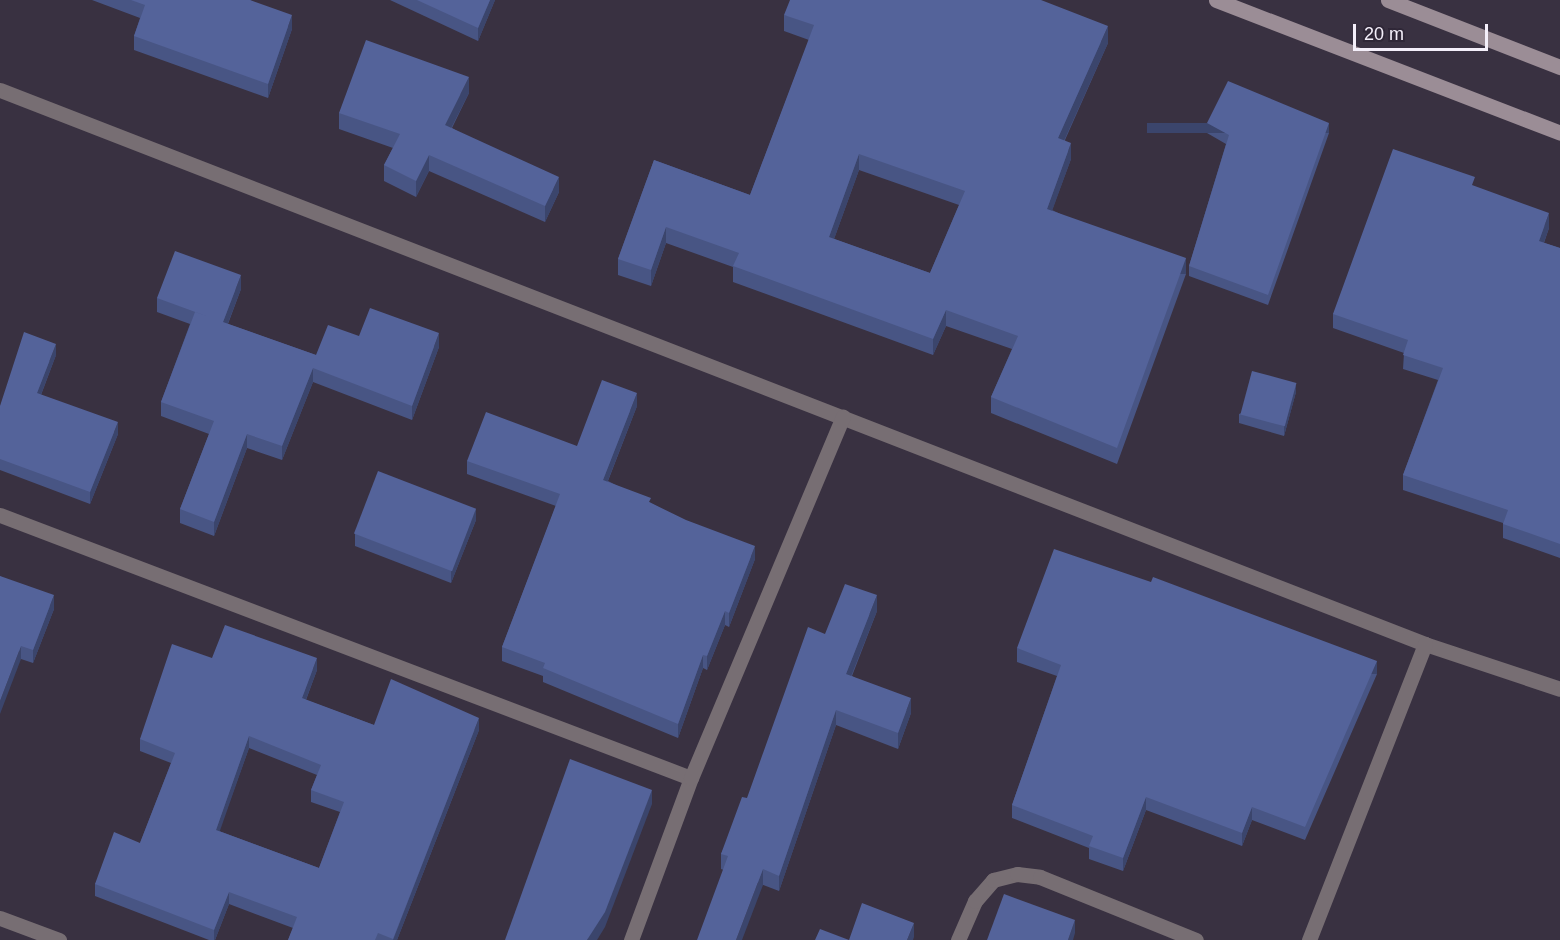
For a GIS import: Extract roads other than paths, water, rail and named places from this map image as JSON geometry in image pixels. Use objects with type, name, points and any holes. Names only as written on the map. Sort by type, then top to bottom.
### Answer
[{"type":"main road","points":[[1216,0],[1560,133]]},
{"type":"main road","points":[[1388,0],[1560,67]]},
{"type":"street","points":[[0,90],[1425,644],[1560,689]]},
{"type":"street","points":[[631,940],[691,778],[843,417]]},
{"type":"street","points":[[0,515],[691,778]]},
{"type":"street","points":[[1309,940],[1425,644]]},
{"type":"street","points":[[958,940],[975,901],[993,880],[1017,874],[1040,877],[1196,940]]},
{"type":"street","points":[[0,918],[59,940]]}]
